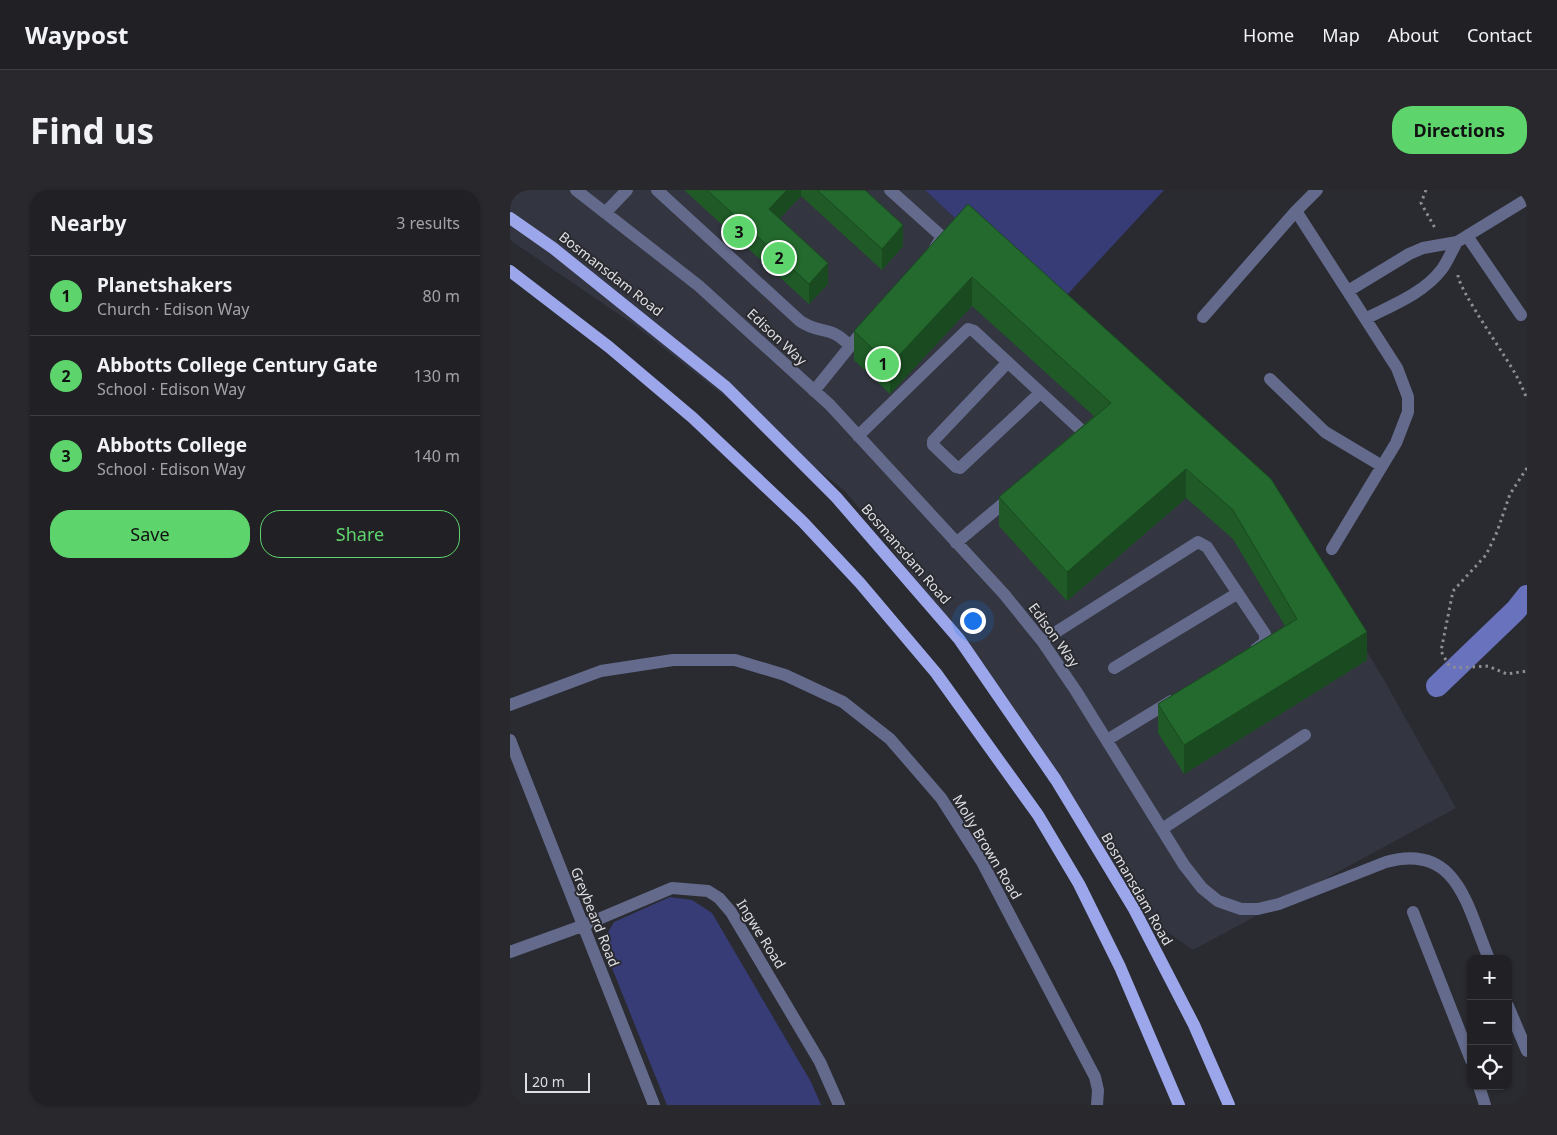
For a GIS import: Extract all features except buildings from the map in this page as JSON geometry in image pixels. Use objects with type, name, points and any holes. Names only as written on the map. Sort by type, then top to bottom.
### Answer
[{"type":"main road","name":"Bosmansdam Road","points":[[510,218],[568,259],[726,386],[836,497],[959,639],[1056,780],[1134,909],[1194,1025],[1229,1105]]},
{"type":"main road","points":[[510,271],[609,347],[693,418],[802,522],[860,583],[936,673],[1038,815],[1079,884],[1120,967],[1179,1105]]},
{"type":"street","name":"Edison Way","points":[[576,190],[699,286],[814,391],[1004,594],[1042,641],[1202,888],[1218,901],[1241,909],[1258,909],[1280,904],[1400,858],[1426,860],[1439,864],[1449,872],[1458,886],[1486,955]]},
{"type":"street","points":[[605,213],[627,190]]},
{"type":"street","points":[[657,190],[800,321],[809,328],[835,332],[849,345]]},
{"type":"street","points":[[890,190],[941,236],[940,242],[926,257]]},
{"type":"street","points":[[1203,317],[1296,211],[1317,190]]},
{"type":"street","points":[[1367,318],[1417,291],[1442,269],[1447,250],[1527,200]]},
{"type":"street","points":[[1296,211],[1367,318],[1397,368],[1408,397],[1408,412],[1396,443],[1332,549]]},
{"type":"street","points":[[1462,239],[1522,315]]},
{"type":"street","points":[[1348,291],[1409,254],[1423,248],[1447,250]]},
{"type":"street","points":[[814,391],[849,345],[875,316]]},
{"type":"street","points":[[858,436],[966,329],[974,331],[1081,432],[1079,440],[1064,452]]},
{"type":"street","points":[[1008,362],[933,441],[933,445],[956,467],[960,468],[1040,392]]},
{"type":"street","points":[[1270,379],[1325,432],[1382,466]]},
{"type":"street","points":[[956,543],[1021,488]]},
{"type":"street","points":[[1042,641],[1194,543],[1202,542],[1266,638],[1262,646],[1245,656]]},
{"type":"street","points":[[1114,668],[1238,594]]},
{"type":"street","name":"Molly Brown Road","points":[[510,706],[601,671],[682,660],[735,660],[785,675],[843,702],[890,739],[941,798],[982,862],[1095,1077],[1098,1090],[1097,1105]]},
{"type":"street","points":[[1107,740],[1180,695]]},
{"type":"street","points":[[1162,829],[1305,735]]},
{"type":"street","name":"Greybeard Road","points":[[510,740],[654,1105]]},
{"type":"street","name":"Ingwe Road","points":[[510,952],[582,926],[672,888],[694,888],[708,891],[718,898],[731,912],[820,1062],[839,1105]]},
{"type":"street","points":[[1413,912],[1467,1045]]},
{"type":"street","points":[[1513,1032],[1527,1051]]},
{"type":"street","points":[[1480,1090],[1485,1105]]},
{"type":"path","points":[[1426,190],[1421,203],[1458,267],[1458,280],[1518,378],[1527,399]]},
{"type":"path","points":[[1527,468],[1510,494],[1497,532],[1486,555],[1460,580],[1451,598],[1441,651],[1448,664],[1456,668],[1488,666],[1508,674],[1527,671]]},
{"type":"shaded area","points":[[510,190],[925,190],[1053,310],[1270,493],[1383,678],[1456,808],[1193,950],[1133,908],[963,639],[846,492],[633,324],[510,240]]},
{"type":"shaded area","points":[[925,190],[1164,190],[1053,310]]},
{"type":"shaded area","points":[[670,897],[692,900],[712,913],[811,1082],[821,1105],[667,1105],[602,943],[614,922]]},
{"type":"waterway","points":[[1437,686],[1516,610],[1527,596]]},
{"type":"place","name":"Abbotts College","points":[[739,232]]},
{"type":"place","name":"Abbotts College Century Gate","points":[[779,258]]},
{"type":"place","name":"Planetshakers","points":[[883,364]]}]
